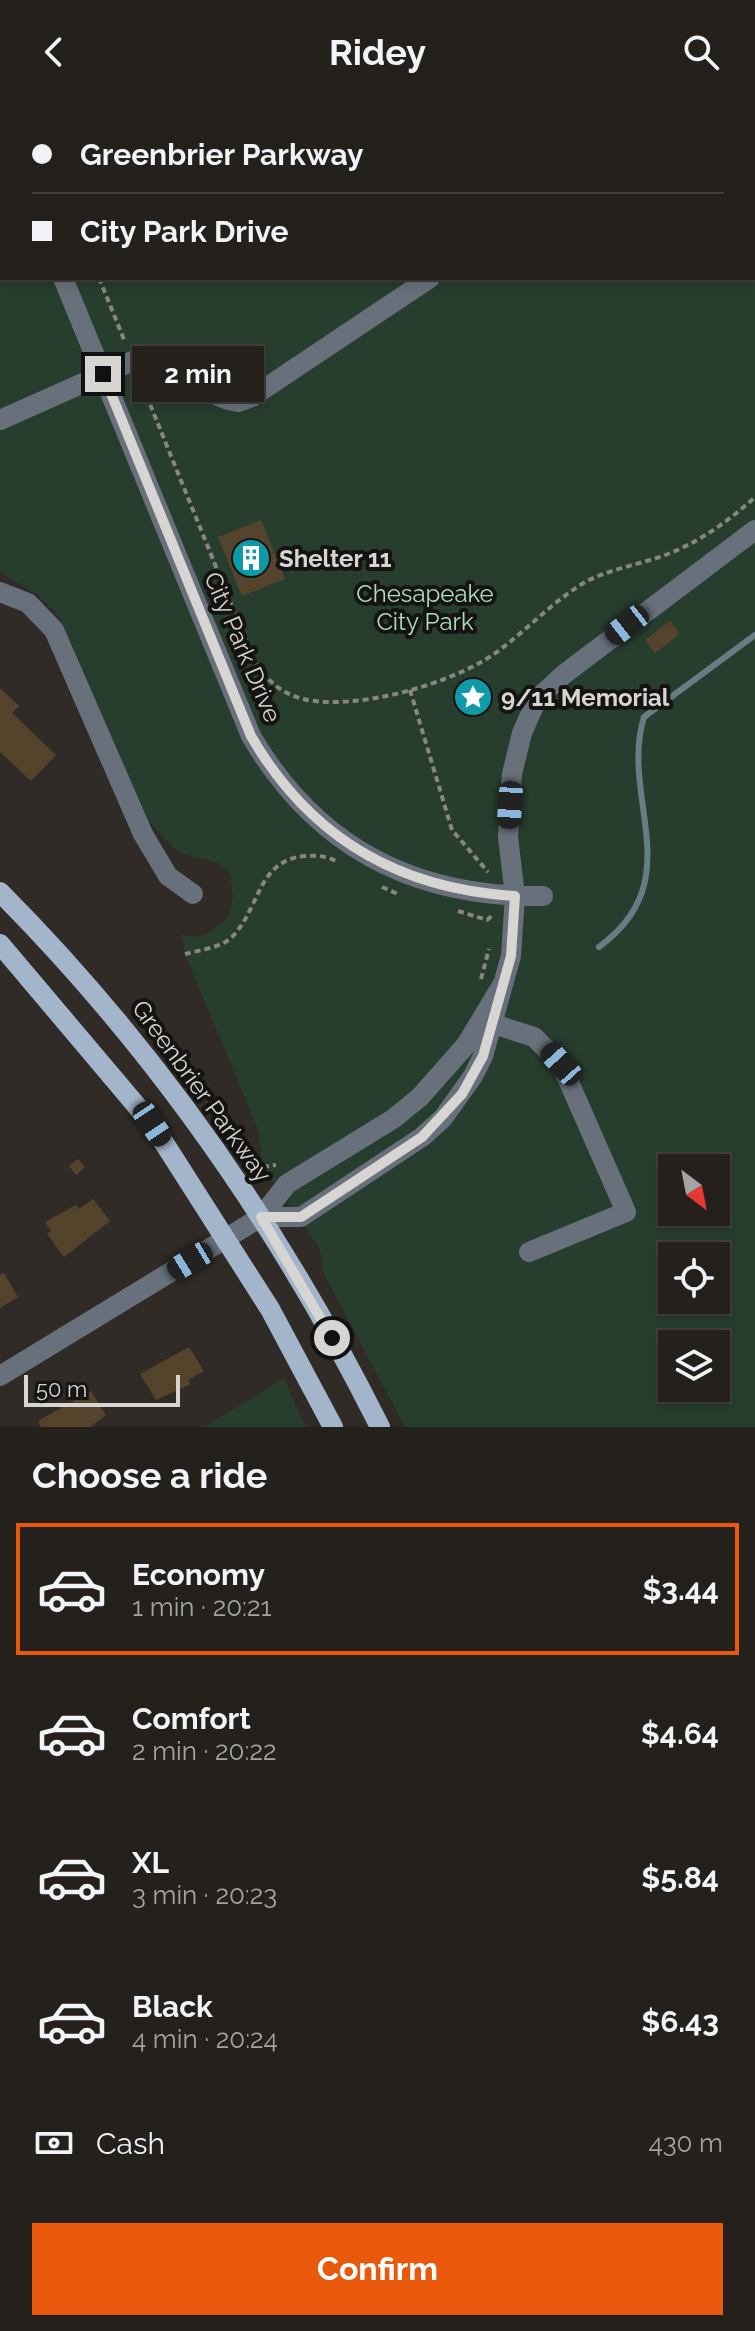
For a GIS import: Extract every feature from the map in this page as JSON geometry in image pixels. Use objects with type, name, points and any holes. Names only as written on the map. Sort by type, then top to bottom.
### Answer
[{"type":"main road","name":"Greenbrier Parkway","points":[[0,892],[100,997],[197,1120],[261,1217],[380,1427]]},
{"type":"main road","points":[[0,944],[152,1124],[270,1309],[333,1427]]},
{"type":"street","name":"City Park Drive","points":[[64,280],[251,736],[272,771],[316,821],[363,852],[426,880],[489,895],[543,896]]},
{"type":"street","points":[[0,420],[133,360],[153,358],[171,363],[210,392],[239,402],[252,397],[427,280]]},
{"type":"street","points":[[261,1217],[301,1217],[422,1137],[462,1094],[483,1056],[487,1022],[511,956],[515,896],[508,837],[512,774],[522,733],[537,699],[611,637],[755,530]]},
{"type":"street","points":[[0,592],[28,603],[54,630],[143,834],[168,876],[193,894]]},
{"type":"street","points":[[0,1376],[261,1217],[287,1184],[393,1119],[420,1097],[487,1022]]},
{"type":"street","points":[[487,1022],[534,1037],[561,1064],[626,1212],[529,1252]]},
{"type":"path","points":[[100,280],[255,663],[272,683],[305,699],[346,699],[406,691],[453,675],[509,643],[575,589],[616,570],[670,553],[702,537],[755,497]]},
{"type":"path","points":[[487,920],[493,930]]},
{"type":"path","points":[[478,989],[492,940]]},
{"type":"path","points":[[263,1167],[282,1162]]},
{"type":"green space","name":"Chesapeake City Park","points":[[0,280],[755,280],[755,1427],[405,1427],[323,1272],[320,1249],[263,1167],[257,1127],[185,954],[182,935],[196,937],[210,932],[228,917],[233,897],[230,874],[219,863],[180,853],[148,821],[59,616],[40,597],[0,572]]},
{"type":"green space","points":[[283,1379],[306,1427],[204,1427]]},
{"type":"building","name":"Shelter 11","points":[[261,520],[285,579],[242,596],[218,537]]},
{"type":"building","points":[[670,621],[680,634],[655,653],[645,640]]},
{"type":"building","points":[[0,688],[19,706],[12,713],[56,755],[31,781],[0,752]]},
{"type":"building","points":[[78,1159],[85,1167],[76,1175],[69,1166]]},
{"type":"building","points":[[93,1199],[110,1221],[64,1257],[47,1234],[51,1231],[45,1222],[76,1205],[79,1209]]},
{"type":"building","points":[[4,1273],[18,1297],[0,1308],[0,1275]]},
{"type":"building","points":[[189,1347],[204,1371],[188,1380],[191,1384],[156,1400],[140,1374]]},
{"type":"building","points":[[91,1391],[106,1415],[90,1427],[41,1427],[38,1421]]},
{"type":"waterway","points":[[599,947],[626,921],[641,894],[647,866],[647,837],[639,778],[639,747],[644,717],[755,635]]},
{"type":"place","name":"Shelter 11","points":[[251,558]]},
{"type":"place","name":"9/11 Memorial","points":[[473,697]]},
{"type":"route","points":[[103,374],[251,736],[272,771],[316,821],[352,846],[426,880],[489,895],[515,896],[511,956],[483,1056],[462,1094],[443,1118],[422,1137],[301,1217],[261,1217],[332,1338]]}]
